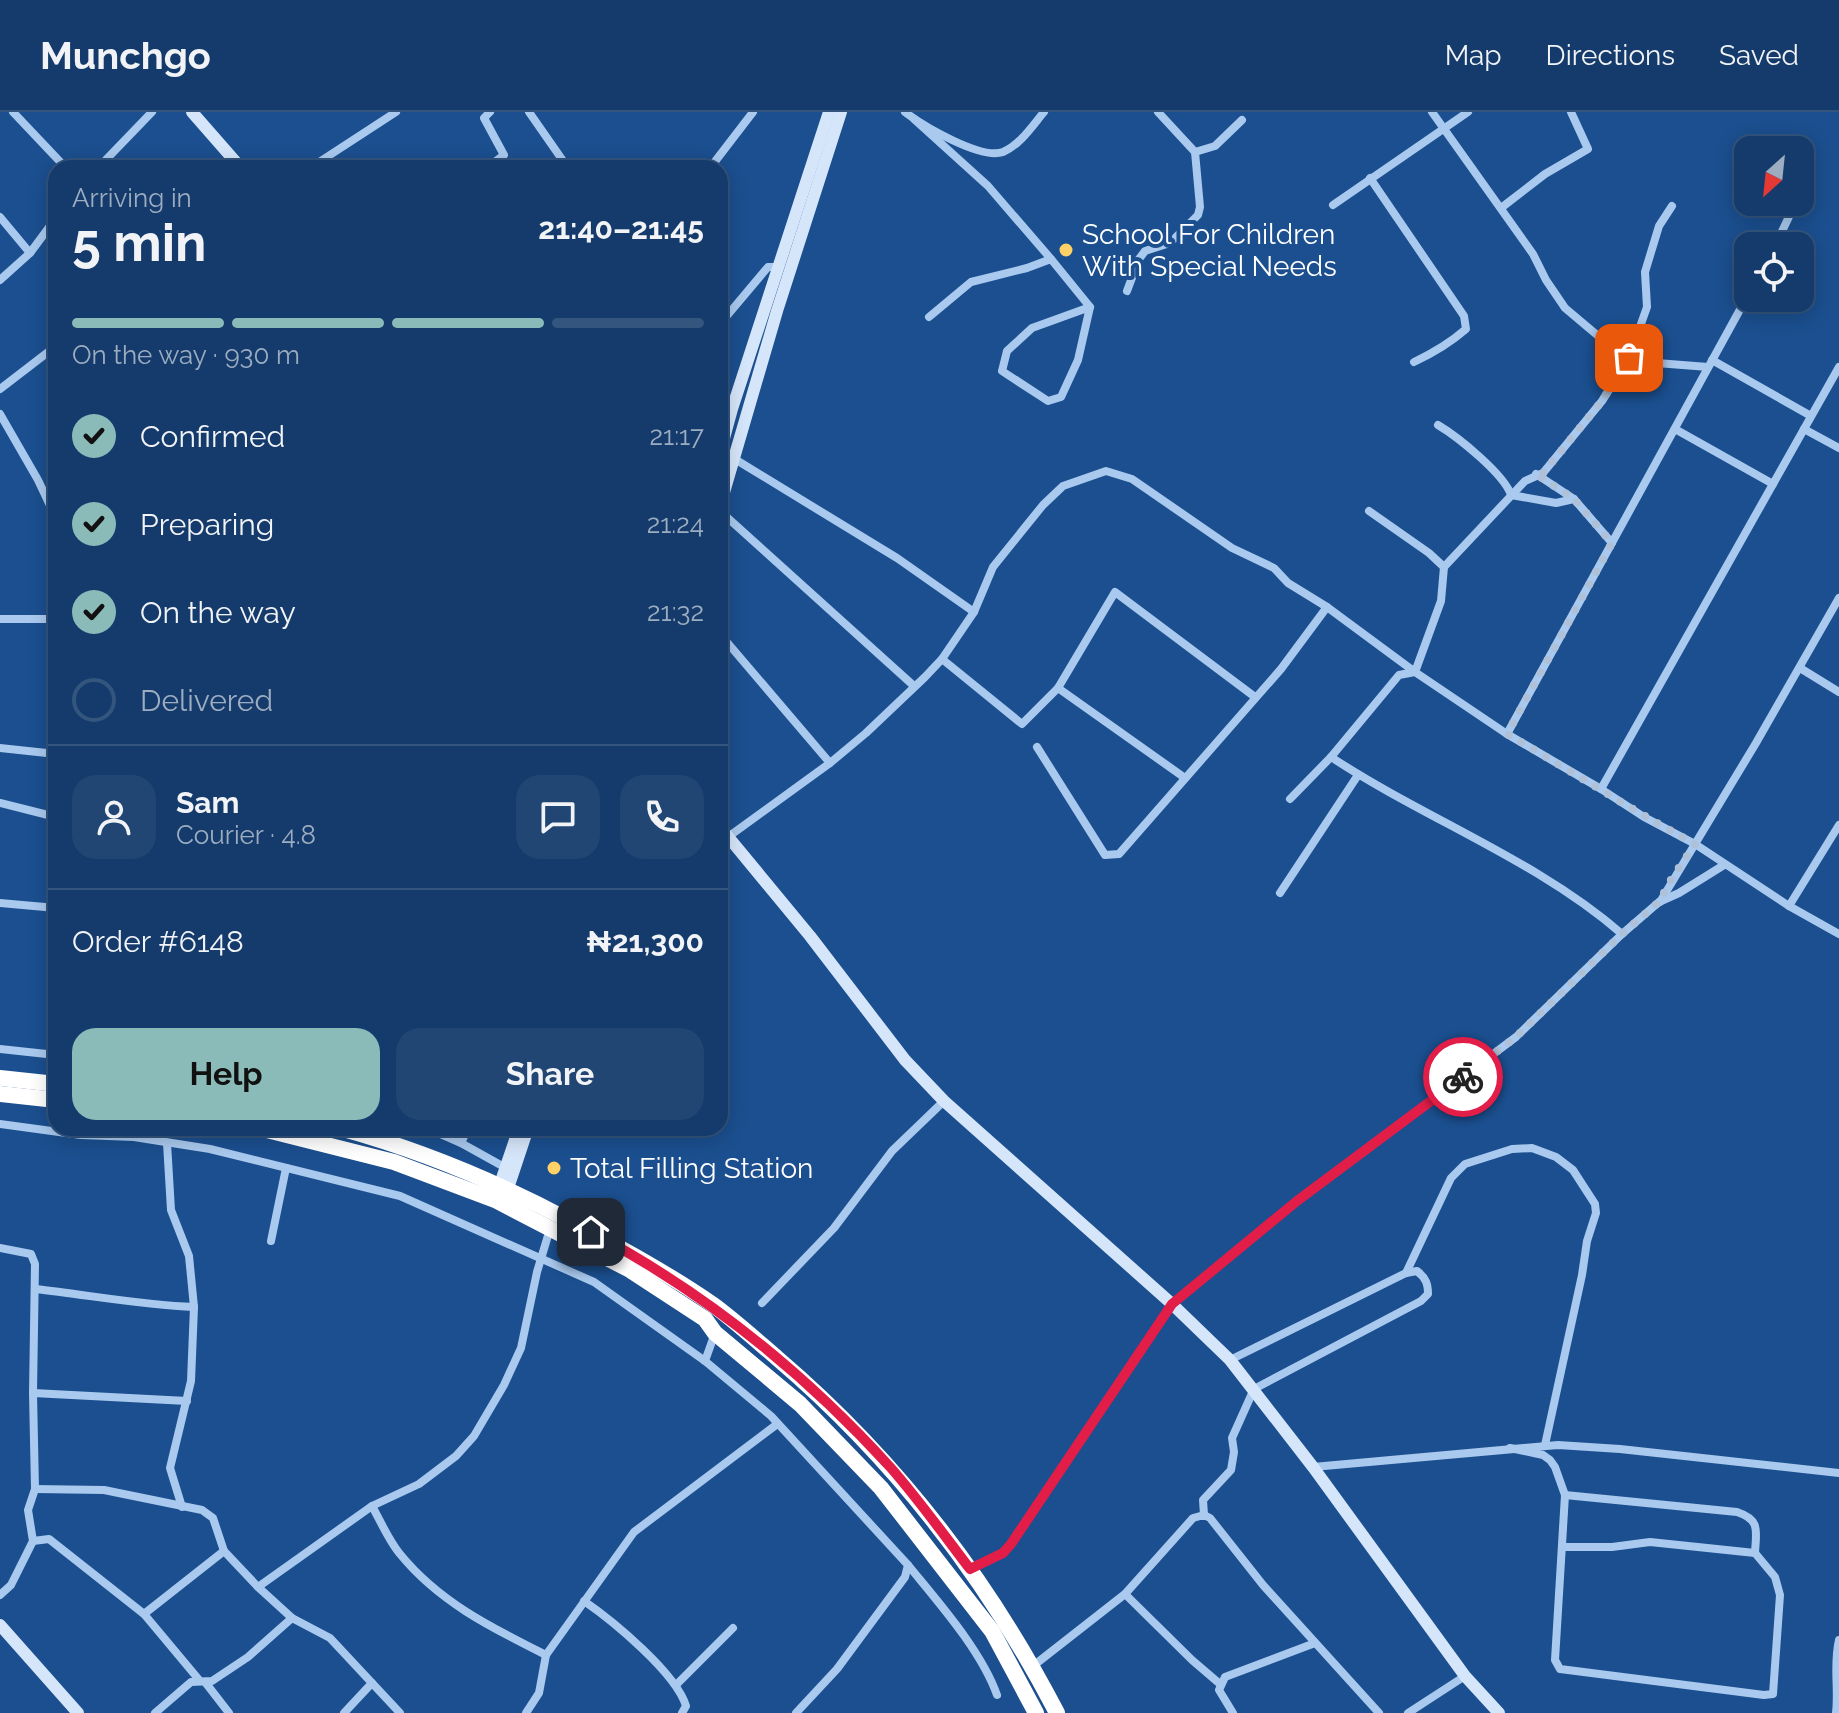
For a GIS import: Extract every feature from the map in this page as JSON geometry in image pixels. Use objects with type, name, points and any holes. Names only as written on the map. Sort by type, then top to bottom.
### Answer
[{"type":"highway","points":[[0,1078],[48,1083]]},
{"type":"highway","points":[[0,1094],[48,1099]]},
{"type":"highway","points":[[291,1136],[501,1194],[550,1229],[630,1270],[705,1319],[715,1333],[800,1404],[881,1488],[992,1631],[1036,1713]]},
{"type":"highway","points":[[369,1136],[390,1142],[637,1256],[713,1305],[735,1323],[813,1389],[893,1471],[970,1569],[1033,1666],[1057,1713]]},
{"type":"street","points":[[13,112],[58,160]]},
{"type":"street","points":[[106,160],[152,112]]},
{"type":"street","points":[[192,112],[234,160]]},
{"type":"street","points":[[322,160],[396,112]]},
{"type":"street","points":[[490,112],[484,118],[504,155],[497,160]]},
{"type":"street","points":[[529,112],[562,160]]},
{"type":"street","points":[[716,160],[753,112]]},
{"type":"street","points":[[728,440],[732,409],[829,112]]},
{"type":"street","points":[[728,450],[841,112]]},
{"type":"street","points":[[905,112],[988,186],[1090,307]]},
{"type":"street","points":[[914,119],[977,151],[991,154],[1012,147],[1044,112]]},
{"type":"street","points":[[1127,291],[1145,251],[1170,243],[1198,215],[1200,207],[1195,152],[1158,112]]},
{"type":"street","points":[[1432,112],[1533,254],[1565,308],[1629,358],[1644,362],[1710,363],[1811,416]]},
{"type":"street","points":[[1333,205],[1468,112]]},
{"type":"street","points":[[1501,208],[1545,174],[1588,149],[1571,112]]},
{"type":"street","points":[[1195,152],[1215,146],[1242,120]]},
{"type":"street","points":[[1370,178],[1464,316],[1466,329],[1435,352],[1414,362]]},
{"type":"street","points":[[1415,672],[1441,601],[1444,567],[1511,495],[1536,474],[1543,473],[1602,401],[1629,358],[1647,307],[1645,272],[1659,226],[1672,206]]},
{"type":"street","points":[[0,217],[30,253]]},
{"type":"street","points":[[0,280],[30,253],[48,229]]},
{"type":"street","points":[[929,317],[971,282],[1051,259]]},
{"type":"street","points":[[728,314],[768,267],[778,267]]},
{"type":"street","points":[[1090,307],[1078,360],[1061,397],[1048,401],[1002,371],[1007,351],[1032,328],[1090,307]]},
{"type":"street","points":[[1507,734],[1738,312]]},
{"type":"street","points":[[0,389],[48,352]]},
{"type":"street","points":[[1601,789],[1839,367]]},
{"type":"street","points":[[728,412],[732,409]]},
{"type":"street","points":[[0,414],[48,501]]},
{"type":"street","points":[[1438,425],[1456,435],[1476,454],[1508,486],[1511,495]]},
{"type":"street","points":[[1675,429],[1773,484]]},
{"type":"street","points":[[1804,429],[1839,448]]},
{"type":"street","points":[[728,457],[897,558],[974,612]]},
{"type":"street","points":[[728,829],[830,763],[866,733],[942,659],[974,612],[993,567],[1043,505],[1063,486],[1106,471],[1132,479],[1232,548],[1274,568],[1288,583],[1507,734],[1644,817],[1695,844],[1789,906],[1839,934]]},
{"type":"street","points":[[1536,474],[1574,499],[1612,543]]},
{"type":"street","points":[[1511,495],[1556,503],[1574,499]]},
{"type":"street","points":[[1369,511],[1444,567]]},
{"type":"street","points":[[728,516],[914,686]]},
{"type":"street","points":[[942,659],[1022,724],[1058,688],[1115,592],[1255,697]]},
{"type":"street","points":[[1659,902],[1839,598]]},
{"type":"street","points":[[1037,747],[1105,855],[1119,854],[1281,669],[1327,607]]},
{"type":"street","points":[[0,619],[48,619]]},
{"type":"street","points":[[728,643],[830,763]]},
{"type":"street","points":[[1800,668],[1839,692]]},
{"type":"street","points":[[1290,799],[1331,757],[1399,675],[1415,672]]},
{"type":"street","points":[[1058,688],[1185,778]]},
{"type":"street","points":[[0,748],[48,753]]},
{"type":"street","points":[[1331,757],[1515,862],[1601,916],[1622,934]]},
{"type":"street","points":[[1280,893],[1358,775]]},
{"type":"street","points":[[0,803],[48,815]]},
{"type":"street","points":[[1789,906],[1839,825]]},
{"type":"street","points":[[728,837],[810,936],[905,1060],[944,1101],[1172,1304],[1230,1360],[1313,1467],[1465,1676],[1499,1713]]},
{"type":"street","points":[[970,1569],[1003,1553],[1011,1544],[1172,1304],[1297,1201],[1516,1037],[1659,902],[1724,865]]},
{"type":"street","points":[[0,903],[48,907]]},
{"type":"street","points":[[0,1049],[48,1054]]},
{"type":"street","points":[[762,1303],[834,1228],[892,1151],[944,1101]]},
{"type":"street","points":[[0,1124],[48,1131]]},
{"type":"street","points":[[108,1136],[210,1149],[400,1196],[594,1282],[705,1361],[771,1416],[776,1425],[908,1565],[969,1646],[993,1683],[997,1695]]},
{"type":"street","points":[[445,1136],[506,1168]]},
{"type":"street","points":[[461,1143],[464,1136]]},
{"type":"street","points":[[501,1194],[516,1136]]},
{"type":"street","points":[[501,1194],[525,1136]]},
{"type":"street","points":[[167,1143],[171,1210],[189,1256],[194,1307],[191,1381],[170,1468],[182,1507]]},
{"type":"street","points":[[1406,1273],[1451,1178],[1465,1164],[1512,1149],[1532,1148],[1556,1157],[1573,1170],[1595,1204],[1596,1213],[1587,1241],[1545,1445]]},
{"type":"street","points":[[271,1241],[286,1168]]},
{"type":"street","points":[[258,1587],[372,1506],[419,1484],[456,1456],[474,1436],[504,1385],[521,1348],[550,1229]]},
{"type":"street","points":[[0,1248],[31,1254],[35,1264],[35,1489],[28,1510],[33,1541],[11,1585],[0,1595]]},
{"type":"street","points":[[1204,1515],[1203,1500],[1231,1470],[1234,1452],[1232,1438],[1254,1389],[1421,1301],[1428,1294],[1424,1276],[1417,1271],[1406,1273],[1230,1360]]},
{"type":"street","points":[[35,1289],[86,1294],[140,1305],[194,1307]]},
{"type":"street","points":[[705,1361],[715,1333]]},
{"type":"street","points":[[33,1393],[187,1401]]},
{"type":"street","points":[[526,1713],[539,1693],[546,1655],[634,1532],[776,1425]]},
{"type":"street","points":[[1313,1467],[1545,1445],[1620,1449],[1839,1473]]},
{"type":"street","points":[[1510,1448],[1543,1455],[1550,1460],[1565,1495],[1555,1660],[1560,1669],[1773,1694],[1780,1595],[1775,1577],[1755,1553],[1755,1525],[1750,1517],[1737,1512],[1565,1495]]},
{"type":"street","points":[[35,1489],[104,1490],[202,1510],[213,1518],[224,1551],[258,1587],[292,1618],[330,1638],[400,1713]]},
{"type":"street","points":[[372,1506],[399,1553],[435,1591],[490,1627],[546,1655]]},
{"type":"street","points":[[1033,1666],[1125,1594],[1193,1518],[1204,1515],[1210,1518],[1263,1585],[1379,1713]]},
{"type":"street","points":[[33,1541],[49,1539],[144,1614],[229,1713]]},
{"type":"street","points":[[1562,1547],[1612,1547],[1650,1542],[1755,1553]]},
{"type":"street","points":[[144,1614],[224,1551]]},
{"type":"street","points":[[796,1713],[806,1710],[905,1577],[908,1565]]},
{"type":"street","points":[[1125,1594],[1220,1684]]},
{"type":"street","points":[[584,1601],[607,1616],[676,1685],[686,1706],[682,1713]]},
{"type":"street","points":[[155,1713],[191,1682],[212,1681],[248,1657],[292,1618]]},
{"type":"street","points":[[0,1625],[78,1713]]},
{"type":"street","points":[[676,1685],[733,1628]]},
{"type":"street","points":[[1836,1713],[1838,1697],[1834,1662],[1839,1640]]},
{"type":"street","points":[[1233,1713],[1219,1690],[1225,1677],[1315,1643]]},
{"type":"street","points":[[1408,1713],[1465,1676]]},
{"type":"street","points":[[344,1713],[372,1683]]},
{"type":"way so far","points":[[1463,1077],[1516,1037],[1659,902],[1695,844],[1644,817],[1507,734],[1612,543],[1574,499],[1536,474],[1543,473],[1602,401],[1629,358]]},
{"type":"place","name":"School For Children With Special Needs","points":[[1066,250]]},
{"type":"place","name":"Total Filling Station","points":[[554,1168]]},
{"type":"route","points":[[591,1232],[637,1256],[713,1305],[813,1389],[893,1471],[970,1569],[1003,1553],[1011,1544],[1172,1304],[1297,1201],[1463,1077]]}]
